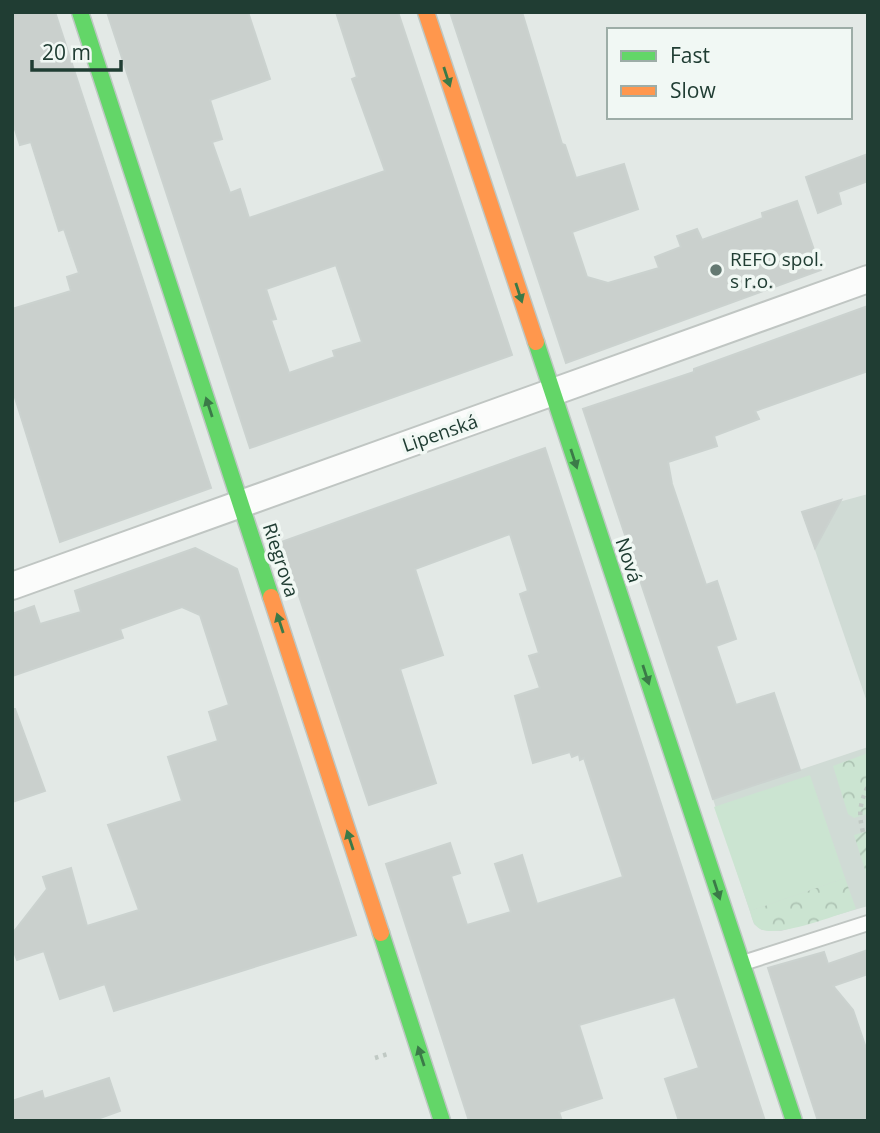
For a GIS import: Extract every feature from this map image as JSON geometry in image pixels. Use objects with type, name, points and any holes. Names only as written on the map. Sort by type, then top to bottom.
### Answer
[{"type":"street","name":"Riegrova","points":[[80,12],[442,1121]]},
{"type":"street","name":"Nová","points":[[426,12],[794,1121]]},
{"type":"street","name":"Lipenská","points":[[12,586],[868,279]]},
{"type":"lane","points":[[742,964],[868,923]]},
{"type":"path","points":[[863,832],[859,817],[860,804],[868,786]]},
{"type":"shaded area","points":[[868,494],[868,705],[802,512]]},
{"type":"shaded area","points":[[868,747],[868,906],[781,931],[762,930],[754,924],[713,799]]},
{"type":"green space","points":[[868,753],[867,814],[854,818],[848,814],[833,766]]},
{"type":"green space","points":[[810,775],[845,878],[750,911],[714,807]]},
{"type":"green space","points":[[868,831],[868,879],[854,835]]},
{"type":"green space","points":[[845,878],[856,909],[780,931],[760,929],[753,921],[750,911]]},
{"type":"building","points":[[12,12],[55,12],[211,488],[60,542],[12,388],[12,309],[71,291],[67,277],[79,273],[64,229],[59,231],[31,142],[20,145],[12,120]]},
{"type":"building","points":[[107,12],[248,12],[270,79],[210,100],[222,139],[212,142],[230,193],[240,189],[249,218],[385,171],[352,79],[357,77],[336,12],[398,12],[512,355],[250,448]],"holes":[[[336,265],[362,342],[333,351],[335,357],[289,373],[271,320],[276,319],[266,289]]]},
{"type":"building","points":[[450,12],[522,12],[562,144],[565,145],[576,178],[624,164],[638,209],[572,232],[587,277],[608,283],[659,268],[655,257],[681,247],[677,236],[697,229],[702,240],[763,218],[762,213],[797,201],[821,270],[566,363]]},
{"type":"building","points":[[868,154],[868,181],[838,192],[841,204],[818,213],[806,177]]},
{"type":"building","points":[[868,306],[868,371],[755,411],[759,419],[714,436],[717,446],[668,462],[672,484],[706,585],[717,581],[736,639],[716,646],[736,705],[774,693],[800,770],[713,799],[583,409],[694,372],[694,369]]},
{"type":"building","points":[[545,448],[765,1121],[679,1121],[665,1079],[699,1068],[675,997],[579,1025],[602,1098],[559,1112],[562,1121],[469,1121],[386,864],[450,843],[460,873],[451,876],[467,925],[511,912],[495,864],[522,855],[537,904],[623,877],[584,758],[580,760],[579,754],[572,757],[570,752],[533,763],[515,696],[540,688],[529,656],[539,653],[520,594],[528,591],[510,534],[415,569],[443,655],[400,669],[436,783],[369,805],[281,542]]},
{"type":"building","points":[[841,500],[815,548],[802,512]]},
{"type":"building","points":[[195,548],[237,569],[356,935],[114,1011],[105,984],[60,999],[44,951],[17,960],[12,946],[12,934],[47,889],[43,877],[71,868],[87,926],[139,910],[108,825],[182,801],[168,757],[218,741],[209,712],[229,705],[200,615],[182,607],[120,629],[123,638],[12,676],[12,614],[34,606],[40,624],[81,612],[75,591]]},
{"type":"building","points":[[12,709],[15,709],[45,791],[12,802]]},
{"type":"building","points":[[868,950],[868,974],[833,986],[853,1010],[868,1054],[868,1121],[818,1121],[768,968],[824,952],[828,964]]},
{"type":"building","points":[[109,1078],[120,1111],[92,1121],[12,1121],[12,1101],[42,1091],[44,1099]]},
{"type":"traffic: fast","points":[[80,12],[271,597]]},
{"type":"traffic: fast","points":[[536,342],[794,1121]]},
{"type":"traffic: fast","points":[[381,933],[442,1121]]},
{"type":"traffic: slow","points":[[426,12],[536,342]]},
{"type":"traffic: slow","points":[[271,597],[381,933]]},
{"type":"place","name":"REFO spol. s r.o.","points":[[716,270]]}]
